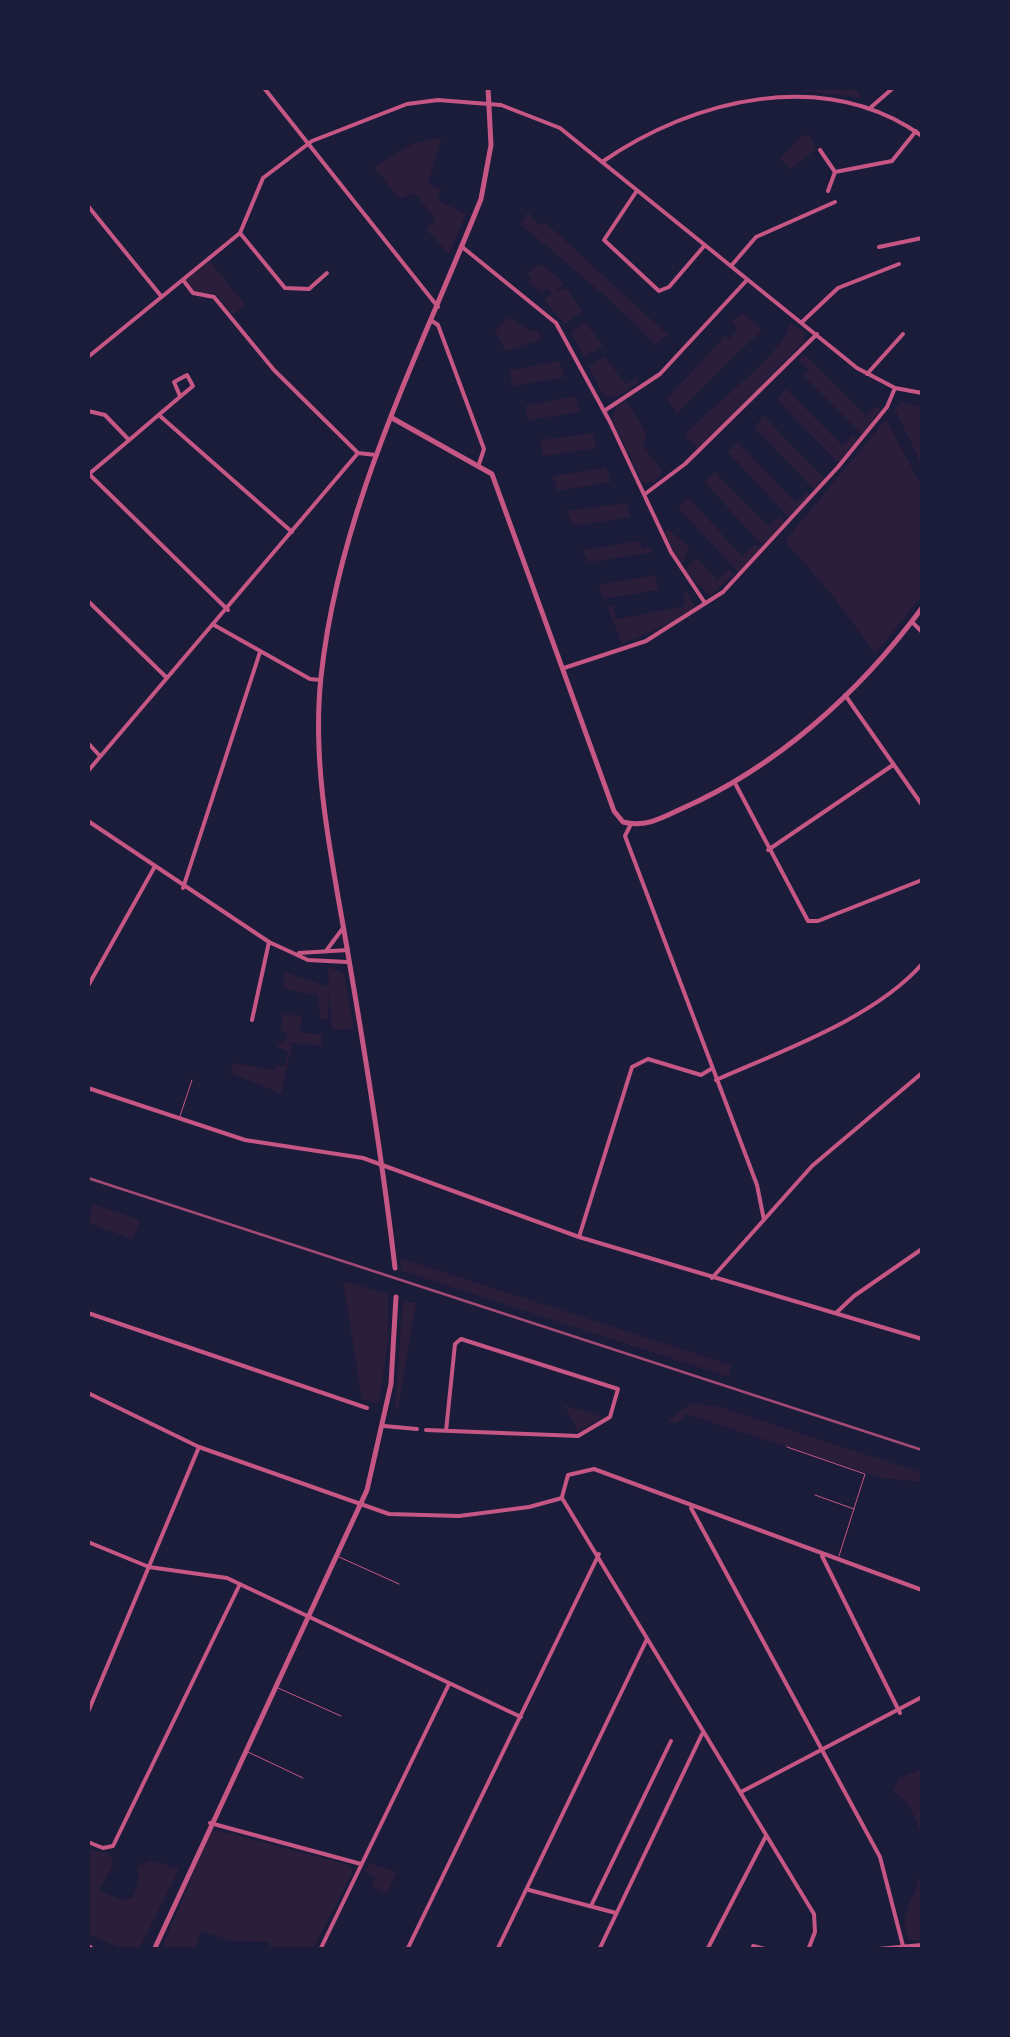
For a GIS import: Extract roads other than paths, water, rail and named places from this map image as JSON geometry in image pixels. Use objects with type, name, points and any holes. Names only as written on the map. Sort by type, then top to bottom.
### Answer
[{"type":"street","points":[[264,88],[438,307]]},
{"type":"street","points":[[395,1268],[383,1166],[323,790],[320,680],[340,568],[372,464],[488,176],[488,88]]},
{"type":"street","points":[[758,88],[760,96]]},
{"type":"street","points":[[869,109],[893,88]]},
{"type":"street","points":[[602,162],[650,137],[760,96],[804,96],[869,109],[922,136]]},
{"type":"street","points":[[88,358],[240,232],[263,178],[306,145],[407,104],[438,100],[519,110],[560,128],[866,374],[895,388],[922,393]]},
{"type":"street","points":[[834,172],[892,161],[916,131]]},
{"type":"street","points":[[820,150],[834,172],[828,192]]},
{"type":"street","points":[[636,192],[604,240],[649,285],[659,291],[669,287],[705,245]]},
{"type":"street","points":[[731,266],[756,237],[835,202]]},
{"type":"street","points":[[88,206],[161,296]]},
{"type":"street","points":[[240,232],[286,288],[309,289],[327,273]]},
{"type":"street","points":[[878,247],[922,238]]},
{"type":"street","points":[[461,246],[556,323],[604,411],[672,552],[705,604]]},
{"type":"street","points":[[802,322],[838,288],[899,264]]},
{"type":"street","points":[[182,279],[193,294],[214,297],[274,370],[358,453],[376,455]]},
{"type":"street","points":[[604,411],[660,374],[748,279]]},
{"type":"street","points":[[432,321],[484,449],[479,464]]},
{"type":"street","points":[[645,494],[685,464],[816,334]]},
{"type":"street","points":[[866,374],[902,334]]},
{"type":"street","points":[[563,669],[646,641],[705,604],[766,550],[887,407],[895,388]]},
{"type":"street","points":[[180,396],[88,474],[228,610]]},
{"type":"street","points":[[88,411],[105,414],[129,440]]},
{"type":"street","points":[[159,414],[292,532]]},
{"type":"street","points":[[392,418],[492,474],[614,811],[631,824],[654,822],[736,785],[845,696],[922,608]]},
{"type":"street","points":[[88,770],[358,453]]},
{"type":"street","points":[[88,601],[166,678]]},
{"type":"street","points":[[912,622],[922,632]]},
{"type":"street","points":[[214,626],[310,679],[320,680]]},
{"type":"street","points":[[183,888],[260,652]]},
{"type":"street","points":[[845,696],[922,806]]},
{"type":"street","points":[[88,743],[100,756]]},
{"type":"street","points":[[768,850],[893,765]]},
{"type":"street","points":[[736,785],[808,920],[818,921],[922,880]]},
{"type":"street","points":[[88,822],[269,942],[308,960],[350,962]]},
{"type":"street","points":[[631,824],[624,836],[757,1184],[764,1220]]},
{"type":"street","points":[[88,986],[154,868]]},
{"type":"street","points":[[326,951],[343,928]]},
{"type":"street","points":[[252,1020],[269,942]]},
{"type":"street","points":[[294,953],[348,950]]},
{"type":"street","points":[[716,1080],[790,1048],[857,1012],[922,964]]},
{"type":"street","points":[[579,1238],[632,1067],[648,1059],[702,1075],[711,1069]]},
{"type":"street","points":[[712,1278],[812,1166],[922,1073]]},
{"type":"street","points":[[88,1088],[245,1140],[339,1152],[579,1238],[922,1339]]},
{"type":"street","points":[[836,1314],[854,1296],[922,1249]]},
{"type":"street","points":[[154,1950],[361,1505],[384,1426],[396,1343],[396,1297]]},
{"type":"street","points":[[88,1313],[368,1408]]},
{"type":"street","points":[[426,1430],[446,1431],[578,1436],[610,1417],[618,1389],[462,1339],[455,1344],[446,1431]]},
{"type":"street","points":[[88,1393],[198,1448],[389,1514],[459,1516],[528,1508],[562,1498]]},
{"type":"street","points":[[384,1426],[417,1429]]},
{"type":"street","points":[[88,1712],[198,1448]]},
{"type":"street","points":[[808,1950],[816,1932],[814,1914],[562,1498],[568,1476],[594,1470],[922,1590]]},
{"type":"street","points":[[691,1508],[880,1856],[903,1946]]},
{"type":"street","points":[[88,1542],[149,1567],[240,1584],[520,1717]]},
{"type":"street","points":[[820,1553],[900,1712]]},
{"type":"street","points":[[408,1950],[599,1554]]},
{"type":"street","points":[[88,1842],[103,1848],[113,1846],[240,1584]]},
{"type":"street","points":[[497,1950],[647,1639]]},
{"type":"street","points":[[320,1950],[449,1684]]},
{"type":"street","points":[[740,1792],[900,1712],[922,1697]]},
{"type":"street","points":[[599,1950],[702,1734]]},
{"type":"street","points":[[590,1906],[672,1741]]},
{"type":"street","points":[[210,1823],[361,1864]]},
{"type":"street","points":[[707,1950],[766,1836]]},
{"type":"street","points":[[526,1889],[616,1913]]},
{"type":"street","points":[[866,1950],[922,1945]]},
{"type":"street","points":[[753,1946],[769,1950]]},
{"type":"lane","points":[[179,1119],[192,1080]]},
{"type":"lane","points":[[787,1447],[866,1474],[837,1559]]},
{"type":"lane","points":[[814,1495],[854,1509]]},
{"type":"lane","points":[[339,1557],[400,1584]]},
{"type":"lane","points":[[275,1687],[340,1716]]},
{"type":"lane","points":[[245,1750],[303,1778]]},
{"type":"railway","points":[[88,1178],[922,1450]]}]
